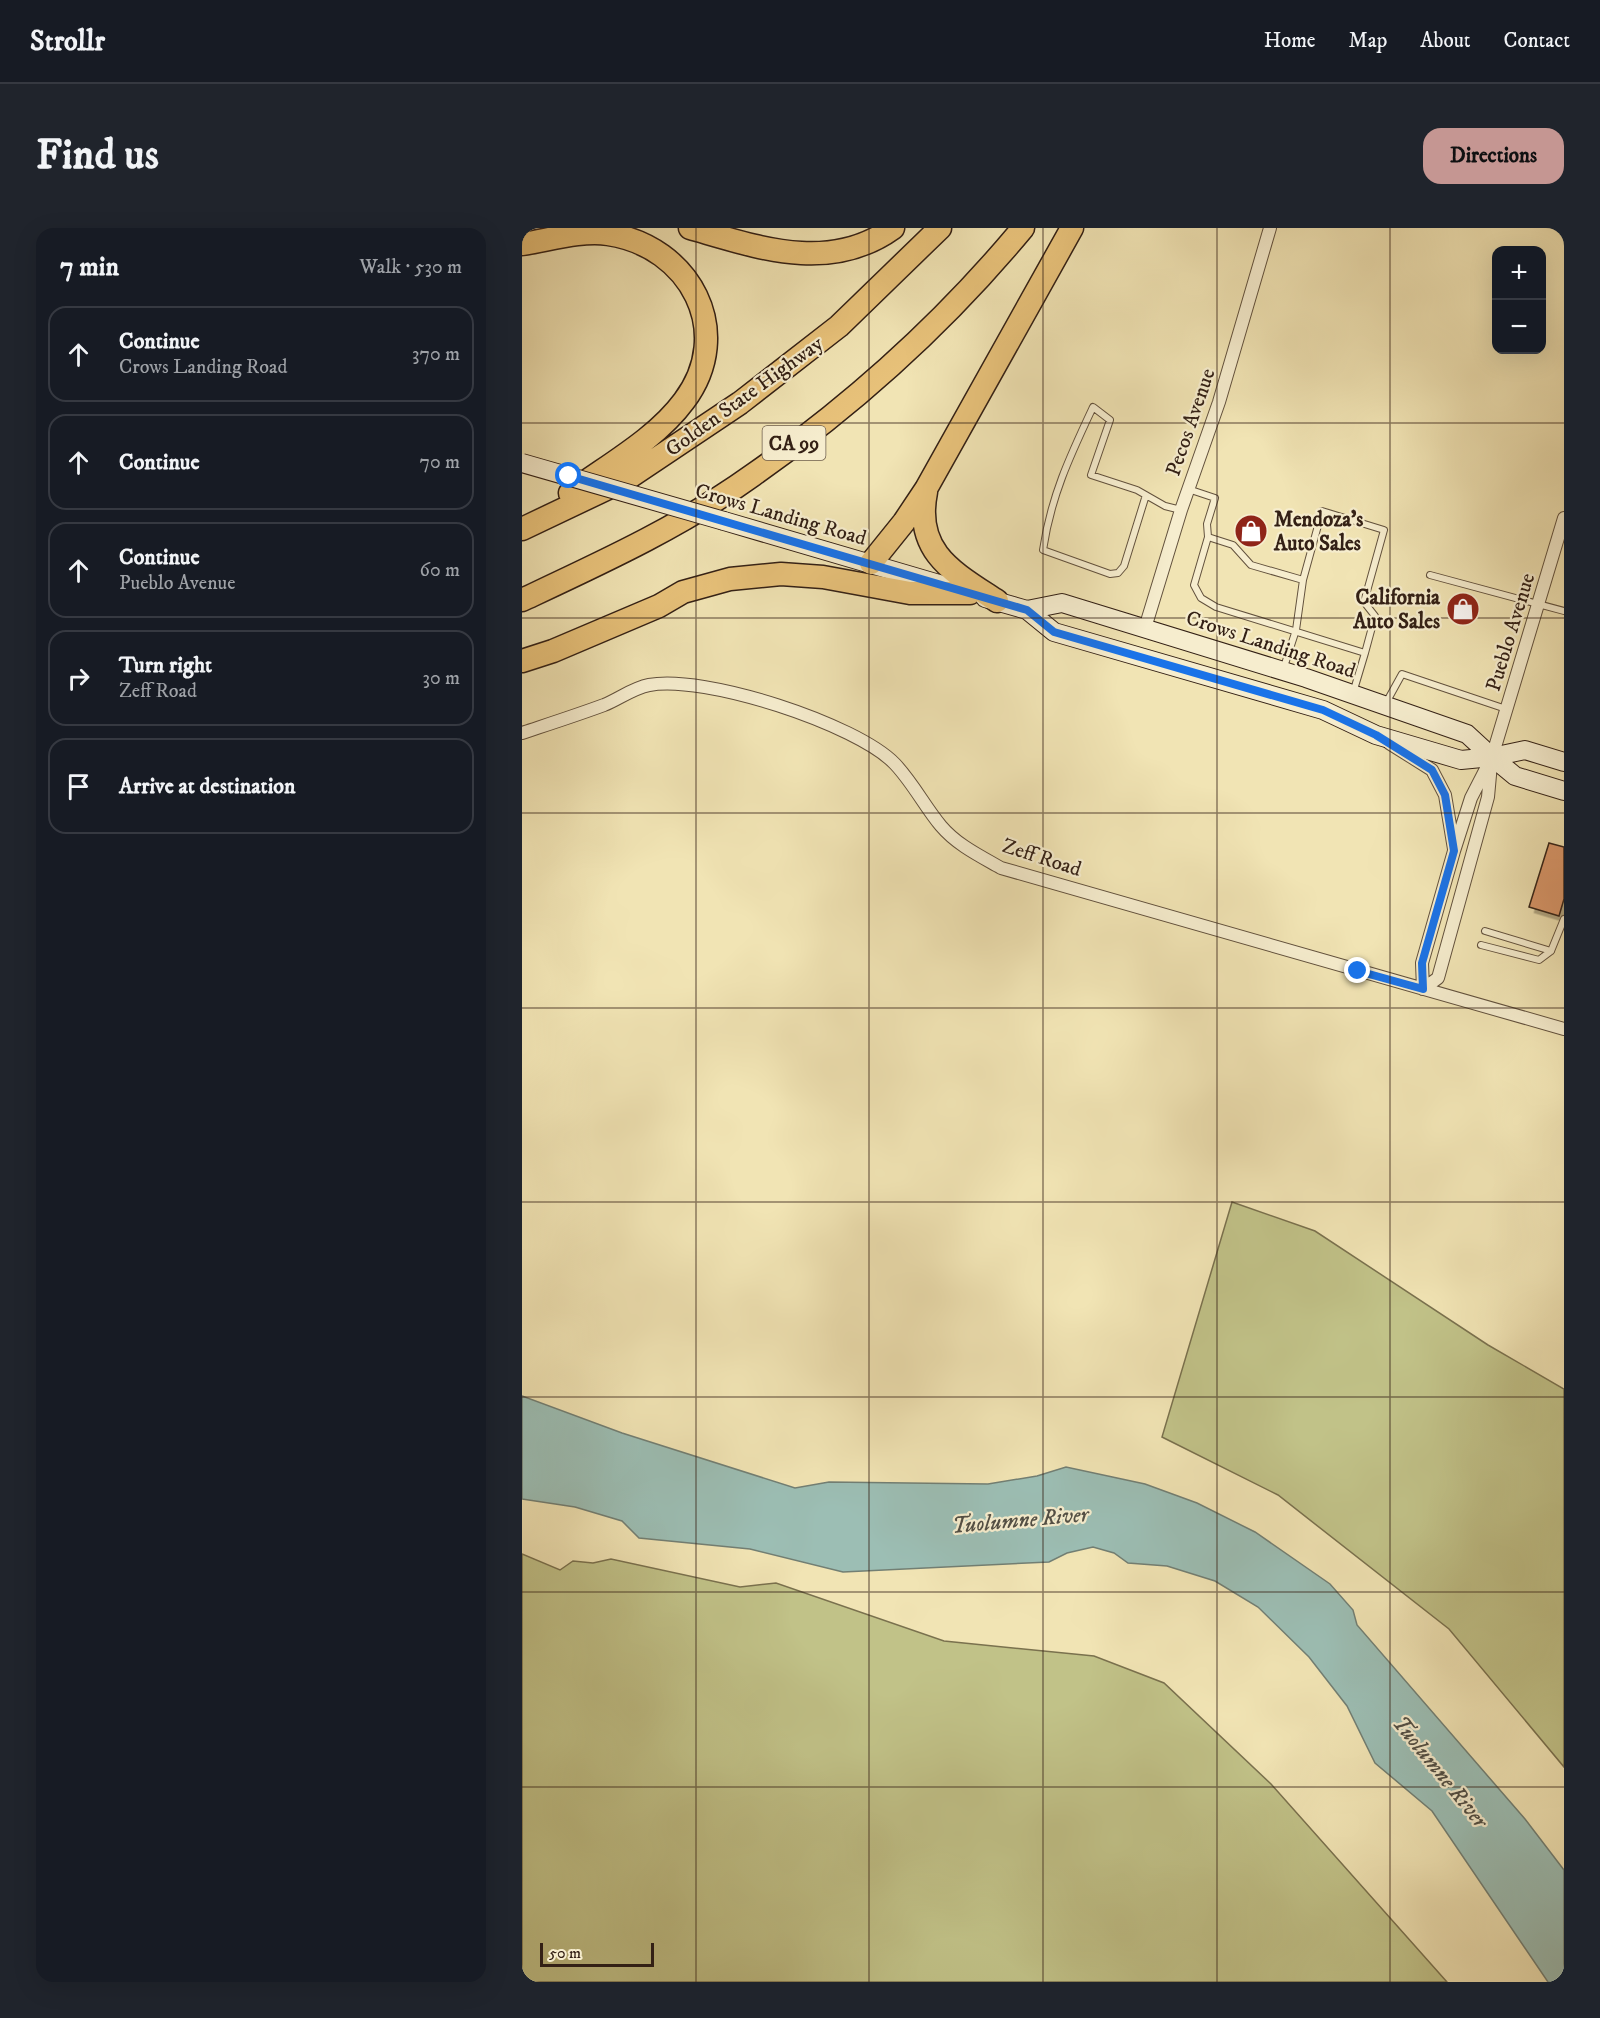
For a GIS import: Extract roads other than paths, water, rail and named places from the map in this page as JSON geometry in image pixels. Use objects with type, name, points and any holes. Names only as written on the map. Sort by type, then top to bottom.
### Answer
[{"type":"highway","points":[[690,228],[759,248],[807,254],[858,246],[893,228]]},
{"type":"highway","name":"Golden State Highway","points":[[522,529],[625,480],[740,403],[839,326],[940,228]]},
{"type":"highway","name":"CA 99","points":[[522,600],[640,542],[753,476],[923,338],[1023,228]]},
{"type":"highway","points":[[871,563],[904,522],[926,489],[1071,228]]},
{"type":"highway","points":[[522,244],[607,234],[642,242],[657,250],[690,285],[701,309],[706,338],[701,370],[683,403],[649,436],[522,529]]},
{"type":"highway","points":[[522,457],[547,470]]},
{"type":"highway","points":[[926,489],[922,509],[924,524],[928,539],[938,556],[947,568],[997,601]]},
{"type":"highway","points":[[522,661],[553,651],[659,606],[683,592],[730,579],[781,574],[823,577],[910,593],[970,593]]},
{"type":"main road","name":"Crows Landing Road","points":[[522,463],[1027,610],[1054,632],[1323,710],[1376,735],[1461,760],[1492,757],[1525,750],[1564,762]]},
{"type":"main road","name":"Crows Landing Road","points":[[1027,610],[1062,603],[1386,705],[1467,734],[1515,776],[1564,791]]},
{"type":"street","name":"Pecos Avenue","points":[[1145,628],[1181,510],[1219,402],[1270,228]]},
{"type":"street","name":"Pueblo Avenue","points":[[1423,989],[1422,963],[1454,851],[1471,798],[1492,757],[1564,518]]},
{"type":"street","name":"Zeff Road","points":[[522,733],[605,704],[647,685],[685,684],[728,692],[819,721],[876,748],[895,764],[942,828],[955,840],[1001,868],[1564,1029]]},
{"type":"street","points":[[1376,735],[1432,770],[1445,795],[1454,851]]},
{"type":"street","name":"Pueblo Avenue","points":[[1423,989],[1437,978],[1488,797],[1492,757]]},
{"type":"lane","points":[[1146,495],[1125,566],[1118,573],[1110,574],[1043,550],[1048,520],[1061,473],[1093,407],[1110,420],[1091,475],[1146,495],[1165,506],[1181,510]]},
{"type":"lane","points":[[1188,489],[1215,498],[1207,524],[1208,537],[1194,585],[1201,598],[1216,607],[1365,653]]},
{"type":"lane","points":[[1283,671],[1296,630],[1303,580],[1322,511],[1384,530],[1364,602],[1375,616],[1353,694]]},
{"type":"lane","points":[[1208,537],[1233,545],[1251,565],[1303,580]]},
{"type":"lane","points":[[1430,575],[1564,611]]},
{"type":"lane","points":[[1386,705],[1402,674],[1507,709]]},
{"type":"lane","points":[[1481,945],[1539,960],[1551,951],[1564,919]]},
{"type":"lane","points":[[1485,932],[1551,951]]},
{"type":"water","name":"Tuolumne River","points":[[522,1396],[622,1433],[795,1488],[829,1482],[988,1484],[1037,1476],[1066,1467],[1145,1484],[1197,1503],[1255,1532],[1330,1584],[1353,1610],[1357,1625],[1525,1819],[1564,1870],[1564,1982],[1548,1982],[1432,1811],[1375,1763],[1347,1706],[1309,1657],[1258,1607],[1215,1581],[1167,1566],[1128,1563],[1114,1553],[1093,1547],[1067,1553],[1049,1562],[843,1572],[750,1549],[639,1538],[622,1521],[575,1507],[522,1499]]},
{"type":"place","name":"Mendoza's Auto Sales","points":[[1251,531]]},
{"type":"place","name":"California Auto Sales","points":[[1463,609]]}]
